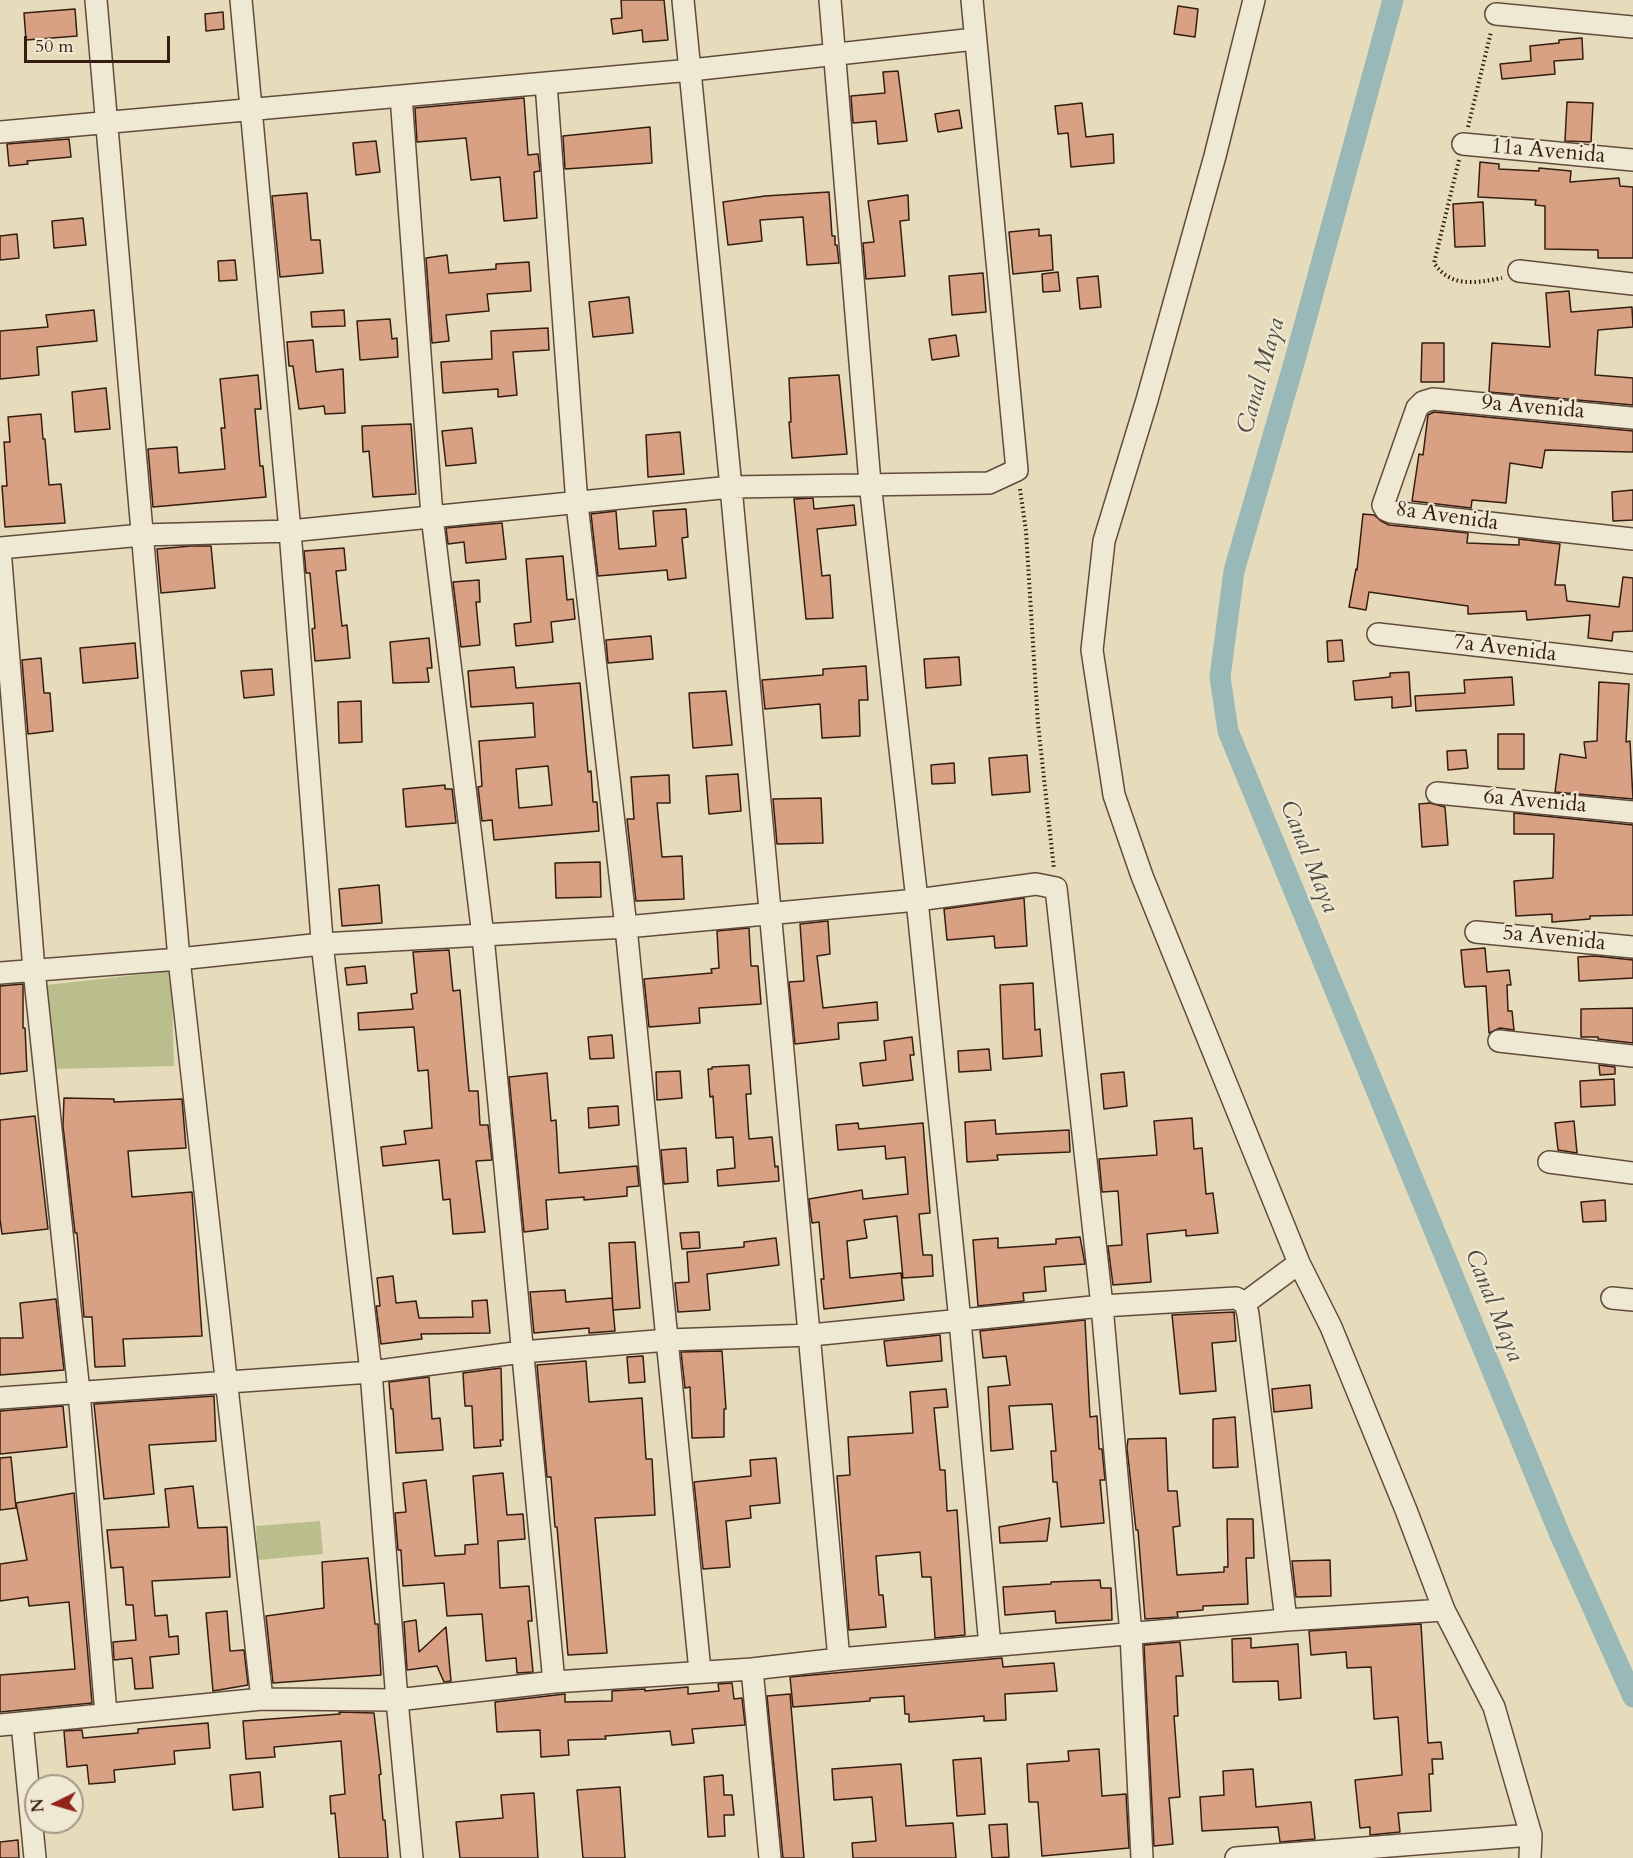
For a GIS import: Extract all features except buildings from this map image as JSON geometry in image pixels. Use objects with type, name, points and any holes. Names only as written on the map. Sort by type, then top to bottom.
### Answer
[{"type":"street","points":[[96,0],[179,959],[262,1700]]},
{"type":"street","points":[[241,0],[290,531],[322,944],[371,1372],[412,1858]]},
{"type":"street","points":[[683,0],[811,1335],[839,1659]]},
{"type":"street","points":[[830,0],[870,483],[917,900],[990,1646]]},
{"type":"street","points":[[106,1714],[79,1392],[34,970],[0,549],[142,535],[290,531],[731,487],[870,483],[989,483],[1017,470],[972,0]]},
{"type":"street","points":[[1254,0],[1209,178],[1147,400],[1104,541],[1092,650],[1114,795],[1143,876],[1299,1263],[1331,1327],[1444,1610],[1494,1707],[1531,1835],[1530,1858]]},
{"type":"street","points":[[1496,14],[1633,27]]},
{"type":"street","points":[[0,132],[691,70],[975,39]]},
{"type":"street","points":[[546,83],[577,504],[626,927],[700,1671]]},
{"type":"street","points":[[401,96],[432,516],[483,936],[554,1682]]},
{"type":"street","name":"11a Avenida","points":[[1463,144],[1633,160]]},
{"type":"street","points":[[1519,271],[1633,284]]},
{"type":"street","name":"9a Avenida","points":[[1433,399],[1633,418]]},
{"type":"street","name":"8a Avenida","points":[[1433,399],[1423,402],[1418,408],[1383,505],[1386,510],[1633,539]]},
{"type":"street","name":"7a Avenida","points":[[1377,634],[1633,663]]},
{"type":"street","name":"6a Avenida","points":[[1437,793],[1633,812]]},
{"type":"street","points":[[0,973],[179,959],[322,944],[626,927],[917,900],[1036,884],[1056,888],[1102,1306],[1131,1634],[1142,1858]]},
{"type":"street","name":"5a Avenida","points":[[1476,932],[1633,947]]},
{"type":"street","points":[[1498,1041],[1633,1056]]},
{"type":"street","points":[[1549,1162],[1633,1173]]},
{"type":"street","points":[[1245,1304],[1299,1263]]},
{"type":"street","points":[[0,1398],[371,1372],[522,1352],[668,1340],[811,1335],[1102,1306],[1236,1298],[1245,1304],[1287,1620]]},
{"type":"street","points":[[1612,1298],[1633,1300]]},
{"type":"street","points":[[0,1725],[262,1700],[397,1700],[554,1682],[752,1669],[839,1659],[1287,1620],[1444,1610]]},
{"type":"street","points":[[752,1669],[770,1858]]},
{"type":"street","points":[[22,1723],[34,1858]]},
{"type":"street","points":[[1236,1858],[1531,1835]]},
{"type":"path","points":[[1434,263],[1442,274],[1459,282],[1501,278],[1519,271]]},
{"type":"path","points":[[1017,470],[1026,531],[1038,724],[1056,888]]},
{"type":"green space","points":[[171,971],[174,1066],[55,1069],[47,985]]},
{"type":"green space","points":[[320,1521],[323,1554],[258,1560],[256,1526]]},
{"type":"waterway","name":"Canal Maya","points":[[1393,0],[1296,356],[1234,571],[1220,677],[1228,731],[1560,1535],[1633,1697]]}]
